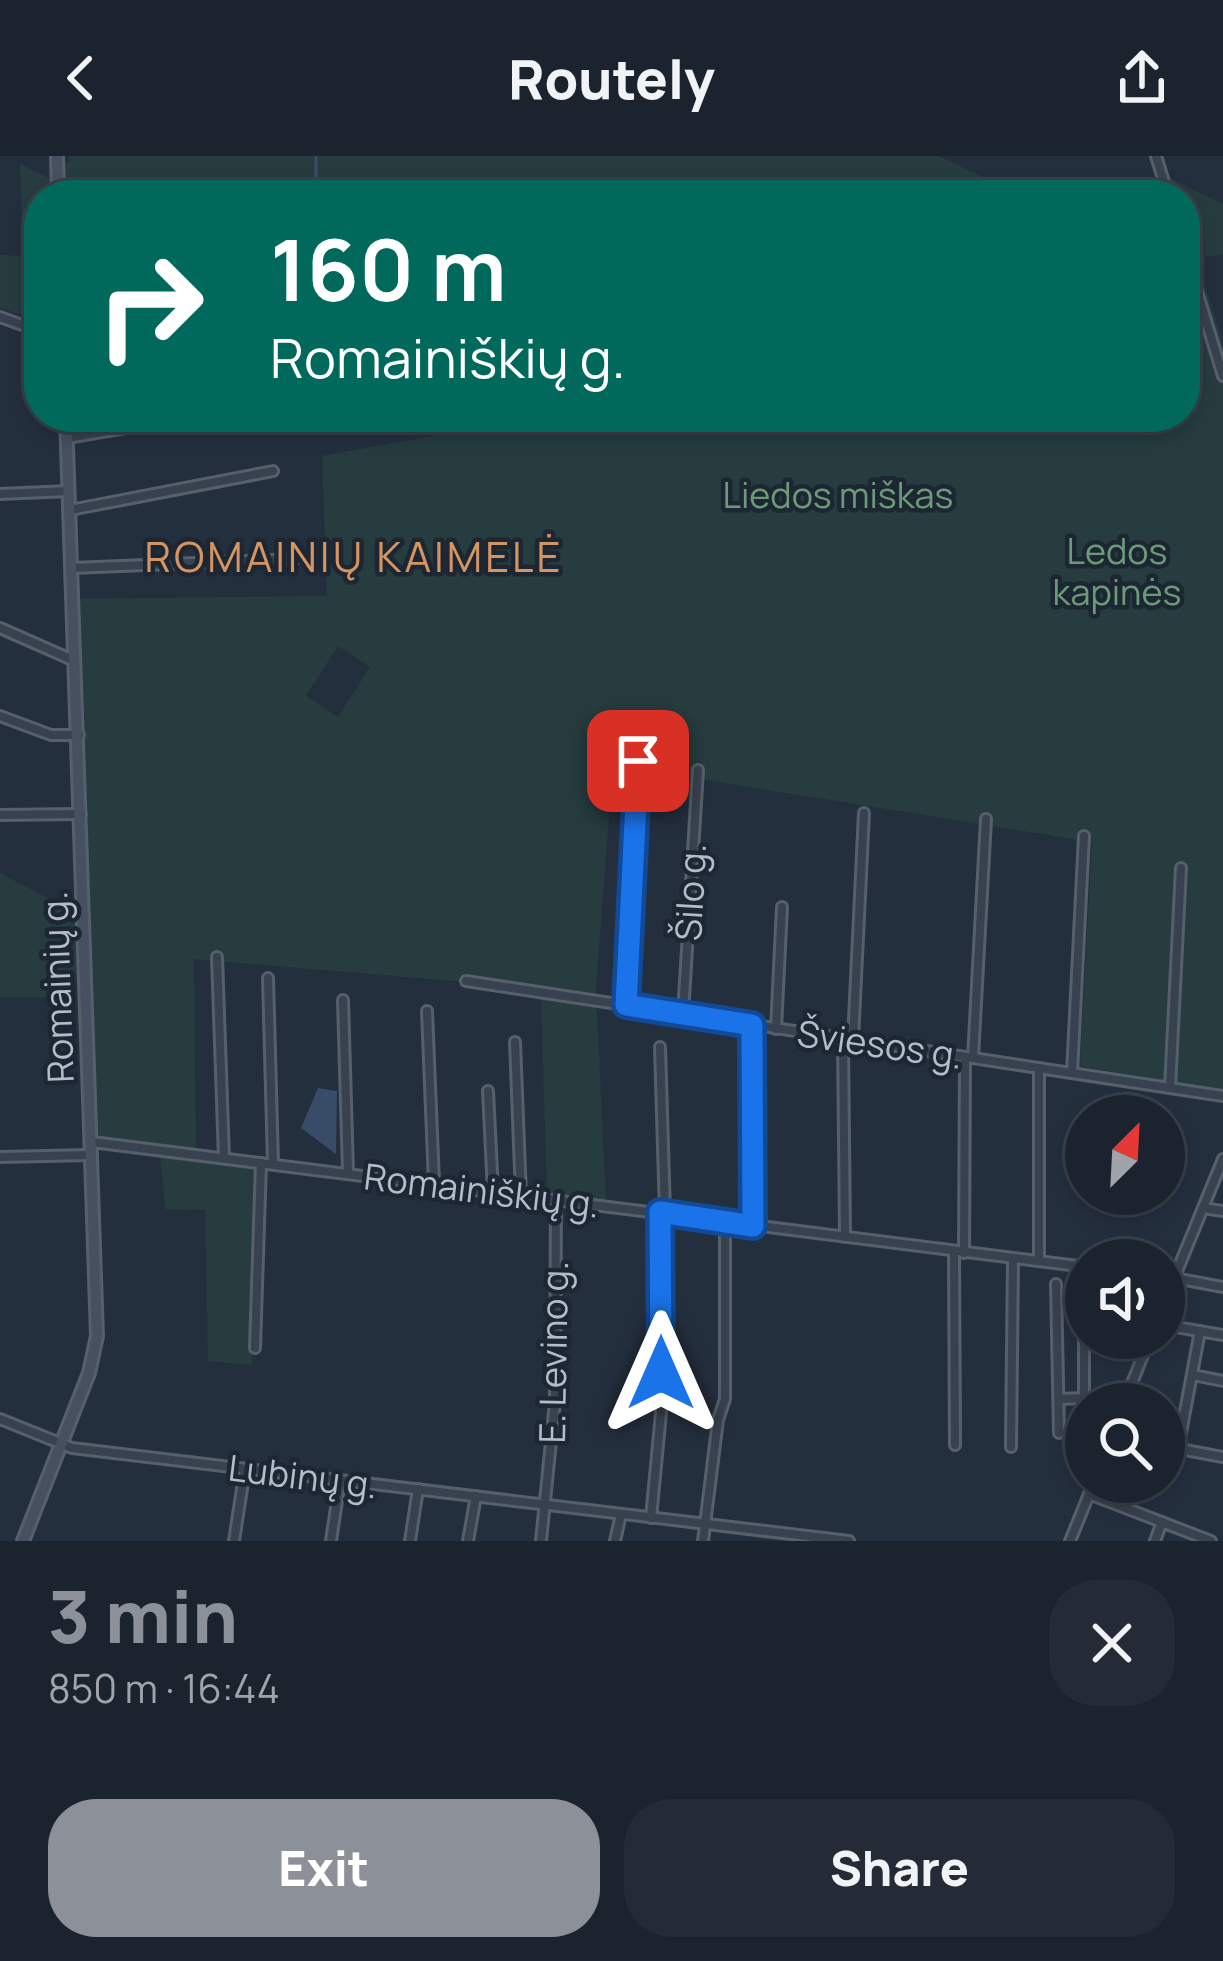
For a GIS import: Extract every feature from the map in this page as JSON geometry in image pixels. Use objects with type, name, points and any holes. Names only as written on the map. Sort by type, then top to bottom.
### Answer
[{"type":"main road","name":"Romainių g.","points":[[22,1541],[97,1345],[67,432]]},
{"type":"street","points":[[1200,301],[1223,376]]},
{"type":"street","points":[[67,438],[102,432]]},
{"type":"street","points":[[70,510],[273,471]]},
{"type":"street","points":[[0,494],[69,491]]},
{"type":"street","points":[[72,568],[295,559]]},
{"type":"street","points":[[0,628],[76,662]]},
{"type":"street","points":[[0,716],[51,735],[79,735]]},
{"type":"street","points":[[626,1005],[638,761]]},
{"type":"street","name":"Šilo g.","points":[[683,1014],[698,770]]},
{"type":"street","points":[[845,1237],[848,1039],[864,813]]},
{"type":"street","points":[[0,815],[81,814]]},
{"type":"street","points":[[955,1445],[959,1252],[986,819]]},
{"type":"street","points":[[1072,1073],[1084,836]]},
{"type":"street","points":[[1170,1088],[1181,868]]},
{"type":"street","points":[[776,1029],[782,907]]},
{"type":"street","points":[[217,957],[224,1158]]},
{"type":"street","points":[[268,978],[273,1164]]},
{"type":"street","name":"Šviesos g.","points":[[466,981],[1223,1096]]},
{"type":"street","points":[[343,1000],[348,1173]]},
{"type":"street","points":[[427,1011],[434,1184]]},
{"type":"street","points":[[752,1025],[753,1226]]},
{"type":"street","points":[[515,1042],[521,1196]]},
{"type":"street","points":[[651,1518],[661,1413],[660,1047]]},
{"type":"street","points":[[1039,1068],[1040,1261]]},
{"type":"street","points":[[488,1091],[493,1192]]},
{"type":"street","name":"Romainiškių g.","points":[[0,1157],[92,1148],[224,1158],[1065,1264]]},
{"type":"street","points":[[255,1348],[261,1163]]},
{"type":"street","points":[[1185,1245],[1222,1166]]},
{"type":"street","name":"E. Levino g.","points":[[547,1505],[555,1402],[556,1199]]},
{"type":"street","points":[[1203,1208],[1223,1211]]},
{"type":"street","points":[[703,1541],[718,1420],[725,1400],[725,1222]]},
{"type":"street","points":[[1011,1447],[1013,1259]]},
{"type":"street","points":[[1185,1280],[1223,1287]]},
{"type":"street","points":[[1056,1284],[1059,1433]]},
{"type":"street","points":[[1185,1328],[1223,1335]]},
{"type":"street","points":[[1185,1412],[1200,1331]]},
{"type":"street","points":[[1192,1375],[1223,1381]]},
{"type":"street","points":[[1059,1399],[1065,1399]]},
{"type":"street","name":"Lubinų g.","points":[[0,1419],[60,1445],[849,1541]]},
{"type":"street","points":[[1185,1450],[1223,1457]]},
{"type":"street","points":[[234,1541],[245,1469]]},
{"type":"street","points":[[332,1541],[340,1481]]},
{"type":"street","points":[[410,1541],[418,1489]]},
{"type":"street","points":[[468,1541],[476,1496]]},
{"type":"street","points":[[1070,1541],[1085,1503]]},
{"type":"street","points":[[1112,1503],[1211,1541]]},
{"type":"street","points":[[541,1541],[547,1505]]},
{"type":"street","points":[[615,1541],[621,1514]]},
{"type":"street","points":[[1155,1541],[1162,1522]]},
{"type":"green space","points":[[69,156],[939,156],[988,180],[57,180],[57,165],[69,162]]},
{"type":"green space","points":[[20,164],[53,180],[24,180],[24,316],[0,308],[0,255],[23,256]]},
{"type":"green space","points":[[1200,193],[1223,204],[1223,254],[1205,257],[1205,286],[1223,342],[1223,1091],[1080,1066],[1092,842],[613,765],[596,989],[606,1201],[547,1194],[541,998],[465,982],[194,959],[196,1159],[259,1168],[252,1365],[208,1361],[205,1210],[165,1209],[159,1145],[88,1137],[80,978],[46,977],[46,997],[0,997],[0,873],[82,916],[73,599],[327,596],[322,456],[443,434],[440,432],[1200,432]],"holes":[[[338,646],[370,667],[338,717],[306,696]]]},
{"type":"water","points":[[318,1088],[337,1091],[336,1154],[301,1128]]},
{"type":"waterway","points":[[316,156],[316,180]]},
{"type":"district","name":"ROMAINIŲ KAIMELĖ","points":[[354,556]]},
{"type":"route","points":[[638,761],[626,1005],[752,1025],[753,1226],[660,1212],[661,1373]]},
{"type":"park label","name":"Liedos miškas","points":[[838,494]]},
{"type":"park label","name":"Ledos kapinės","points":[[1117,570]]}]
